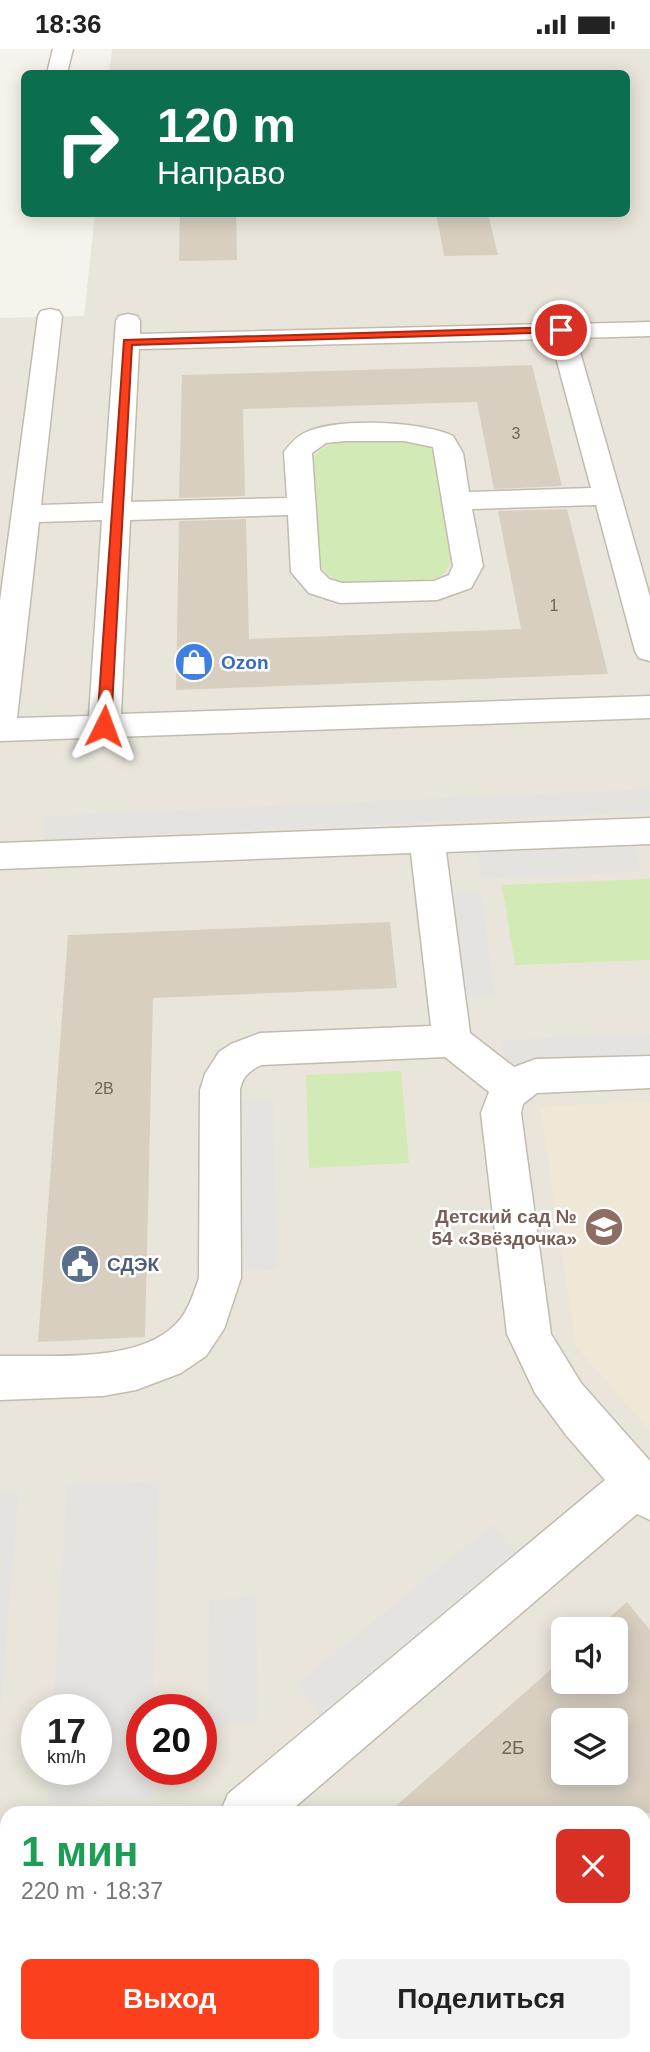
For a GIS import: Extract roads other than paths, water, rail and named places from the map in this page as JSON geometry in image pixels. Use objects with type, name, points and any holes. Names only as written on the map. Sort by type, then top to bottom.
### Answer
[{"type":"lane","points":[[58,70],[63,49]]},
{"type":"lane","points":[[0,722],[50,316]]},
{"type":"lane","points":[[104,726],[128,332],[559,322],[650,329]]},
{"type":"lane","points":[[559,322],[650,651]]},
{"type":"lane","points":[[414,432],[434,436],[447,447],[468,566],[461,581],[437,590],[341,593],[319,586],[306,572],[301,506],[298,452],[308,442],[325,435],[414,432]]},
{"type":"lane","points":[[457,501],[607,496]]},
{"type":"lane","points":[[26,514],[301,506]]},
{"type":"lane","points":[[0,730],[650,707]]},
{"type":"lane","points":[[0,856],[650,831]]},
{"type":"lane","points":[[427,840],[452,1041]]},
{"type":"lane","points":[[0,1378],[134,1371],[159,1363],[181,1350],[207,1321],[216,1301],[220,1278],[221,1079],[235,1060],[260,1049],[452,1041],[511,1087]]},
{"type":"lane","points":[[256,1806],[644,1489],[550,1378],[532,1342],[500,1113],[503,1098],[511,1087],[521,1080],[536,1076],[650,1072]]},
{"type":"place","name":"Ozon","points":[[194,662]]},
{"type":"place","name":"Детский сад № 54 «Звёздочка»","points":[[604,1227]]},
{"type":"place","name":"СДЭК","points":[[80,1264]]}]
